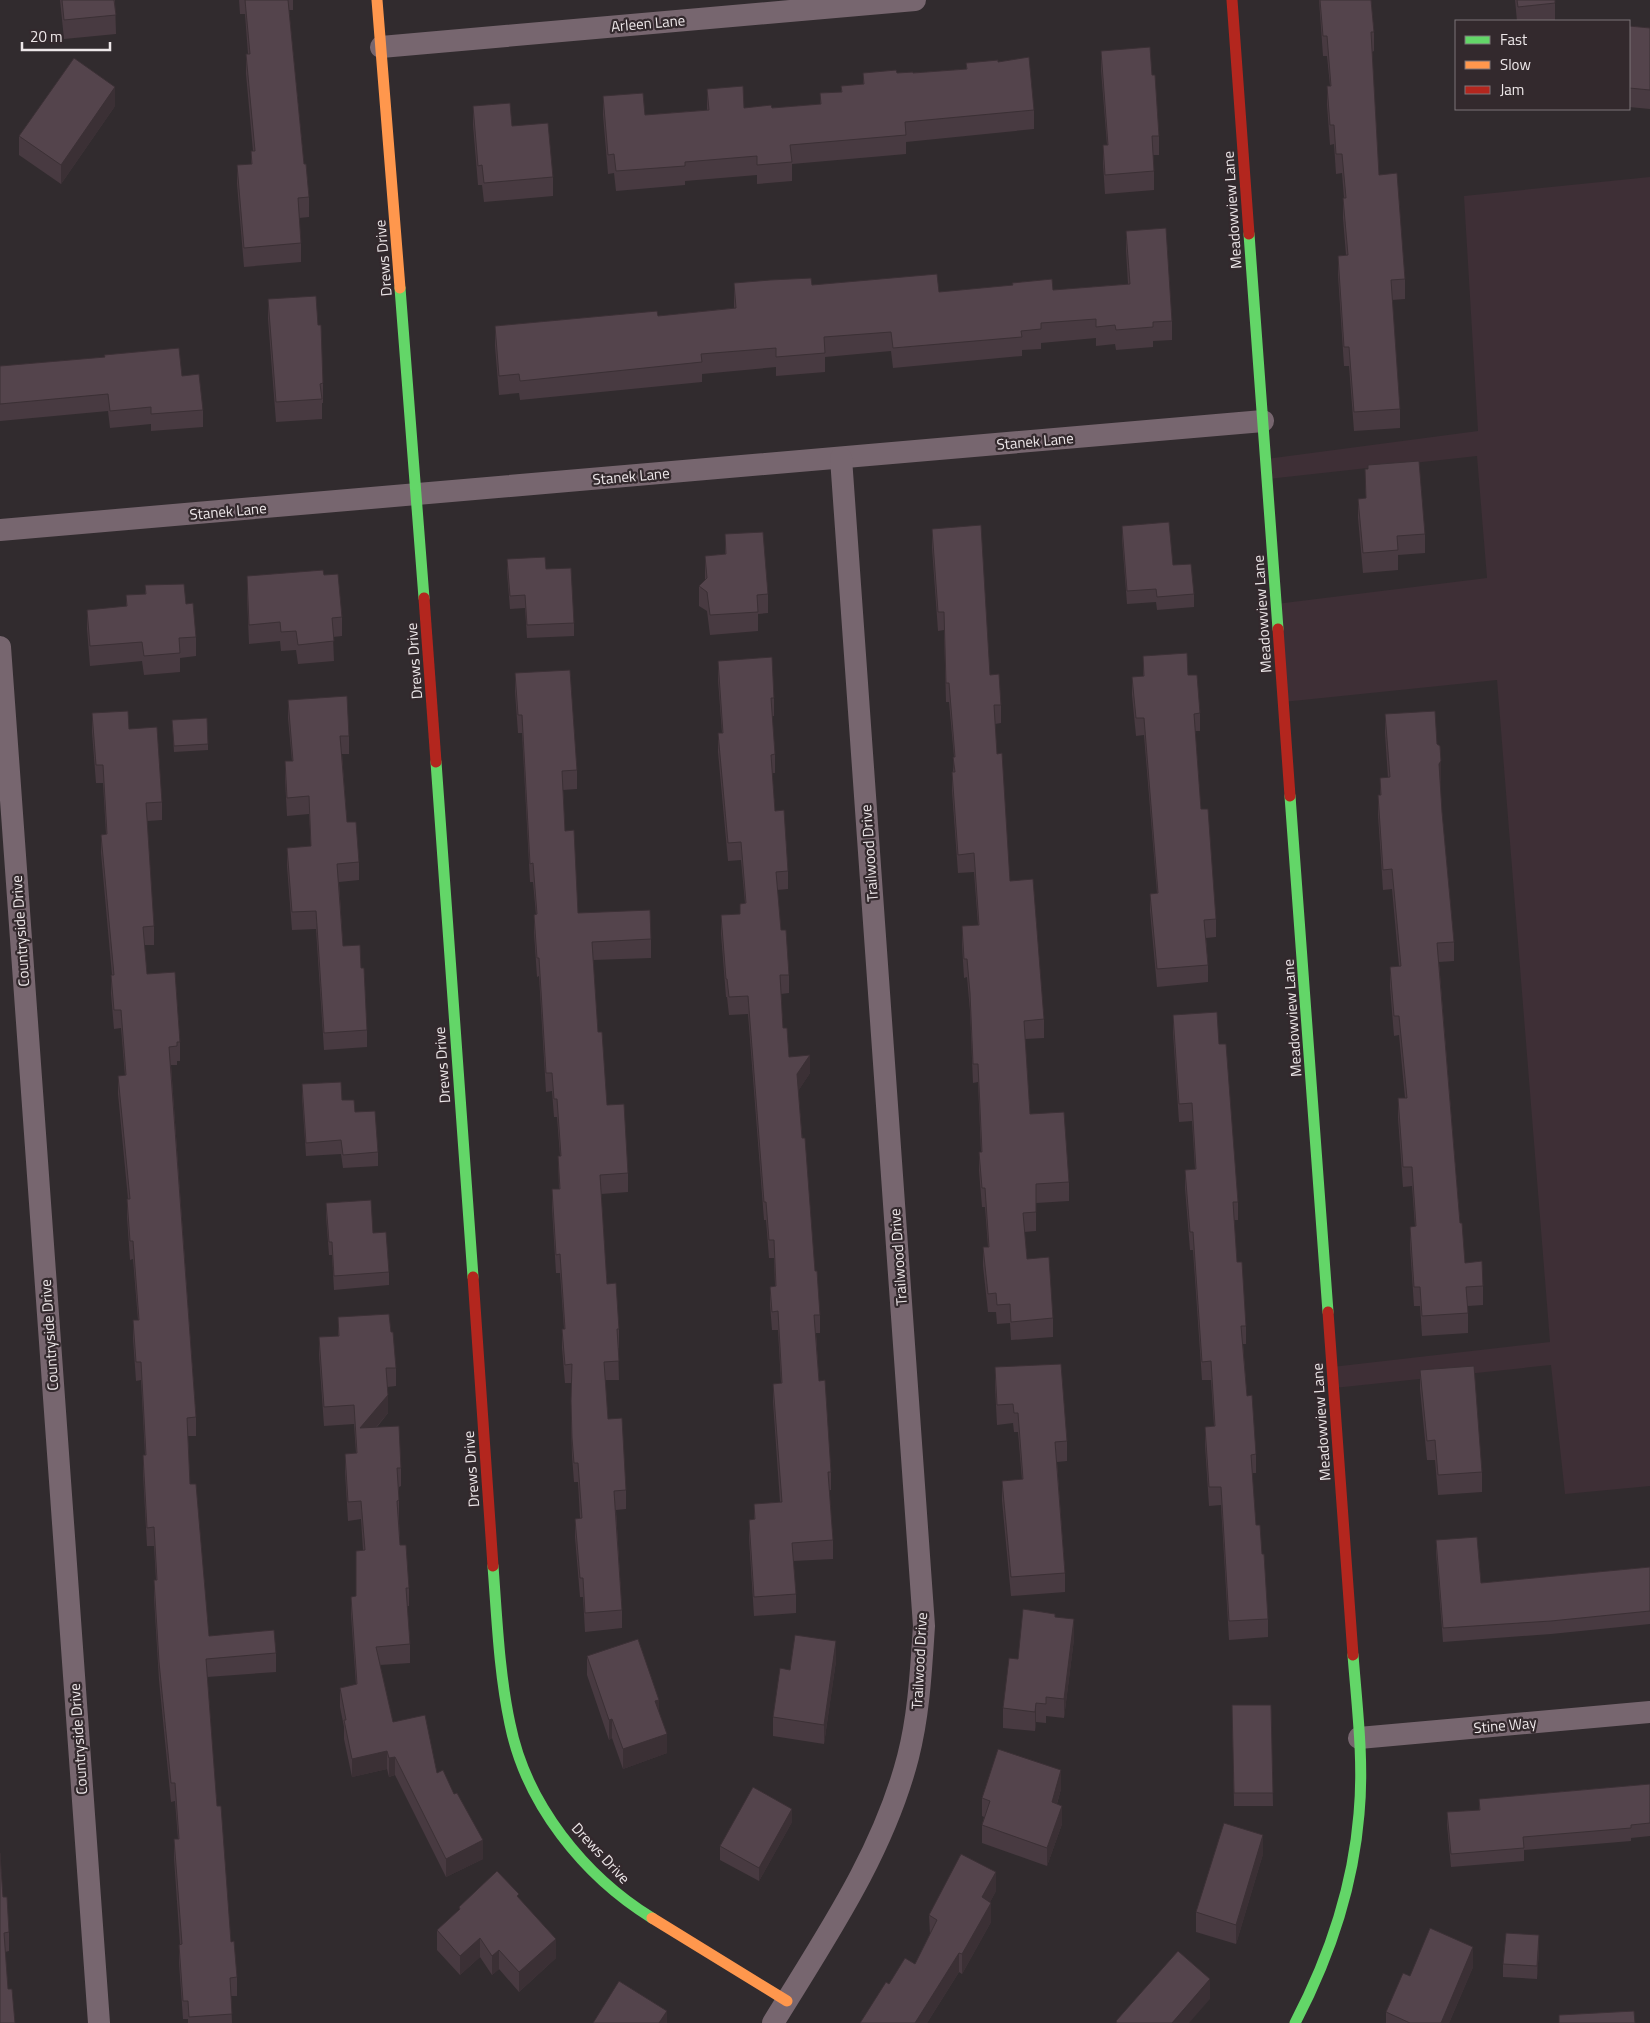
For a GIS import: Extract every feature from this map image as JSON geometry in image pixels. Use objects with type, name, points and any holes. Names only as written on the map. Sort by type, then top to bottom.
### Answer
[{"type":"street","name":"Drews Drive","points":[[377,0],[417,494],[500,1671],[510,1726],[524,1769],[544,1809],[570,1846],[603,1881],[636,1908],[787,2001]]},
{"type":"street","name":"Arleen Lane","points":[[381,47],[799,5],[915,0]]},
{"type":"street","name":"Meadowview Lane","points":[[1232,0],[1359,1738],[1359,1814],[1348,1884],[1332,1941],[1308,1999],[1295,2023]]},
{"type":"street","name":"Stanek Lane","points":[[0,530],[1263,421]]},
{"type":"street","name":"Trailwood Drive","points":[[773,2023],[862,1875],[889,1817],[908,1757],[920,1692],[924,1626],[841,458]]},
{"type":"street","name":"Countryside Drive","points":[[0,647],[98,2023]]},
{"type":"street","name":"Stine Way","points":[[1359,1738],[1650,1712]]},
{"type":"shaded area","points":[[1650,177],[1650,1486],[1565,1494],[1551,1365],[1334,1388],[1332,1367],[1550,1342],[1497,680],[1283,702],[1276,604],[1487,578],[1477,456],[1267,479],[1266,459],[1478,431],[1464,196]]},
{"type":"building","points":[[62,0],[114,0],[116,15],[64,20]]},
{"type":"building","points":[[245,0],[288,0],[309,197],[298,198],[301,243],[244,248],[237,165],[252,164],[251,151],[255,151],[246,54],[250,54]]},
{"type":"building","points":[[1320,0],[1371,0],[1374,32],[1371,32],[1379,175],[1397,173],[1405,279],[1391,280],[1400,409],[1354,412],[1349,347],[1344,347],[1338,256],[1348,255],[1343,198],[1346,198],[1342,154],[1336,154],[1334,125],[1330,125],[1327,86],[1331,86],[1327,36],[1323,36]]},
{"type":"building","points":[[1517,0],[1555,0],[1555,3],[1518,7]]},
{"type":"building","points":[[1630,26],[1650,28],[1650,90],[1630,88]]},
{"type":"building","points":[[1150,47],[1152,75],[1155,75],[1159,136],[1152,136],[1154,171],[1105,175],[1103,145],[1108,145],[1101,51]]},
{"type":"building","points":[[1029,57],[1034,110],[905,122],[906,135],[790,145],[792,162],[757,165],[757,156],[685,162],[685,166],[616,171],[614,154],[608,155],[603,96],[643,93],[645,115],[709,110],[707,89],[743,86],[744,108],[771,105],[772,108],[821,104],[820,93],[842,92],[841,86],[864,84],[863,73],[896,70],[897,73],[913,73],[967,69],[966,63],[998,60],[998,62]]},
{"type":"building","points":[[74,58],[115,87],[61,165],[19,136]]},
{"type":"building","points":[[510,103],[512,126],[548,123],[553,177],[484,183],[482,165],[478,166],[473,106]]},
{"type":"building","points":[[1166,228],[1172,321],[1153,322],[1153,327],[1116,330],[1115,325],[1096,327],[1096,319],[1041,323],[1041,329],[1021,331],[1022,337],[893,348],[891,332],[824,337],[825,353],[776,357],[776,348],[701,354],[702,362],[520,381],[519,374],[499,376],[495,326],[657,311],[658,316],[736,308],[734,283],[770,280],[811,278],[812,285],[937,274],[939,292],[1013,285],[1012,283],[1052,279],[1053,290],[1130,284],[1126,231]]},
{"type":"building","points":[[316,296],[318,325],[321,325],[323,383],[320,384],[322,399],[276,402],[268,299]]},
{"type":"building","points":[[179,348],[182,376],[199,374],[203,410],[151,414],[151,407],[110,411],[108,394],[0,404],[0,366],[105,357],[104,355]]},
{"type":"building","points":[[1419,461],[1425,534],[1397,536],[1398,550],[1363,553],[1358,499],[1366,498],[1365,469],[1368,469],[1368,465]]},
{"type":"building","points":[[1169,522],[1173,565],[1191,564],[1194,594],[1157,597],[1156,589],[1127,591],[1122,526]]},
{"type":"building","points":[[981,525],[990,675],[999,674],[1001,705],[994,705],[997,754],[1002,753],[1010,881],[1033,879],[1044,1019],[1024,1021],[1030,1114],[1064,1112],[1069,1182],[1036,1184],[1036,1212],[1023,1213],[1027,1259],[1049,1257],[1053,1318],[1011,1322],[1010,1304],[997,1305],[996,1293],[988,1294],[983,1247],[989,1247],[985,1188],[982,1188],[979,1152],[982,1152],[978,1064],[973,1064],[970,993],[967,959],[964,959],[962,926],[979,925],[974,853],[958,855],[952,772],[955,772],[953,757],[955,757],[949,683],[946,683],[944,612],[938,612],[932,529]]},
{"type":"building","points":[[763,532],[768,594],[757,595],[758,612],[710,615],[707,592],[699,586],[707,578],[705,556],[726,554],[725,534]]},
{"type":"building","points":[[545,557],[546,569],[571,568],[574,623],[527,625],[525,595],[510,596],[507,559]]},
{"type":"building","points":[[323,570],[324,575],[338,574],[342,617],[332,618],[334,641],[298,645],[296,631],[281,632],[280,622],[249,625],[247,576]]},
{"type":"building","points":[[184,584],[186,604],[193,603],[196,637],[179,638],[180,653],[144,656],[142,642],[90,646],[87,610],[127,606],[126,595],[146,594],[145,585]]},
{"type":"building","points":[[1187,653],[1188,675],[1197,675],[1200,713],[1194,714],[1201,809],[1208,809],[1216,919],[1204,920],[1208,965],[1157,969],[1150,894],[1158,893],[1144,718],[1136,718],[1132,677],[1144,676],[1143,656]]},
{"type":"building","points":[[772,657],[774,698],[771,698],[775,754],[771,755],[775,811],[784,810],[788,871],[776,872],[781,930],[786,930],[789,975],[780,975],[783,1028],[787,1028],[789,1057],[810,1055],[797,1074],[802,1138],[805,1138],[815,1271],[817,1271],[820,1315],[814,1315],[819,1381],[825,1380],[831,1472],[828,1472],[833,1540],[792,1543],[796,1594],[754,1597],[749,1520],[755,1519],[754,1504],[782,1502],[773,1384],[782,1383],[778,1311],[772,1312],[770,1287],[776,1286],[774,1240],[769,1240],[766,1202],[764,1202],[748,996],[729,997],[726,979],[721,915],[740,914],[740,904],[746,903],[741,842],[728,843],[718,733],[723,733],[718,661]]},
{"type":"building","points":[[570,670],[577,770],[562,771],[565,831],[574,830],[578,913],[650,910],[651,939],[592,942],[598,1032],[602,1032],[607,1105],[624,1104],[628,1173],[600,1175],[607,1284],[616,1283],[619,1329],[617,1329],[619,1361],[604,1362],[608,1419],[622,1418],[626,1490],[614,1491],[622,1610],[585,1613],[583,1578],[580,1578],[575,1519],[582,1518],[578,1463],[574,1463],[572,1438],[572,1364],[565,1365],[562,1329],[565,1329],[560,1254],[556,1255],[552,1189],[560,1189],[558,1156],[561,1156],[557,1099],[554,1099],[552,1073],[546,1073],[539,958],[537,958],[534,915],[537,914],[533,863],[530,864],[522,715],[518,715],[515,673]]},
{"type":"building","points":[[347,696],[349,736],[340,736],[347,822],[356,822],[359,862],[337,864],[343,946],[360,945],[361,968],[364,968],[367,1030],[324,1033],[316,911],[292,912],[287,848],[311,846],[309,796],[287,798],[285,761],[293,761],[288,700]]},
{"type":"building","points":[[128,711],[129,729],[157,727],[162,802],[146,803],[154,926],[143,927],[147,974],[175,972],[180,1042],[177,1042],[177,1046],[169,1047],[196,1417],[187,1418],[190,1484],[196,1484],[209,1636],[274,1630],[276,1653],[206,1659],[217,1806],[221,1806],[231,1942],[234,1941],[237,1977],[230,1978],[232,2014],[189,2017],[188,2001],[183,2001],[179,1945],[182,1944],[174,1839],[179,1839],[175,1783],[171,1783],[159,1662],[154,1580],[157,1580],[154,1527],[147,1528],[143,1455],[146,1455],[141,1362],[136,1362],[133,1320],[139,1320],[133,1241],[130,1241],[127,1199],[130,1199],[118,1076],[126,1075],[121,1010],[114,1010],[111,975],[114,975],[101,835],[107,834],[103,765],[96,765],[92,713]]},
{"type":"building","points":[[1435,711],[1437,744],[1440,746],[1441,761],[1439,764],[1442,812],[1454,942],[1437,943],[1460,1223],[1462,1223],[1465,1263],[1482,1261],[1483,1286],[1466,1287],[1468,1313],[1422,1316],[1420,1287],[1414,1287],[1410,1227],[1416,1226],[1412,1167],[1403,1167],[1398,1098],[1407,1098],[1399,1016],[1394,1016],[1390,967],[1401,966],[1392,869],[1383,870],[1378,795],[1381,795],[1380,778],[1390,777],[1385,714]]},
{"type":"building","points":[[207,718],[208,744],[174,746],[172,720]]},
{"type":"building","points":[[1217,1012],[1219,1044],[1226,1044],[1238,1202],[1233,1202],[1237,1262],[1242,1262],[1246,1326],[1241,1326],[1247,1396],[1252,1395],[1256,1454],[1251,1455],[1256,1525],[1260,1525],[1262,1554],[1264,1554],[1268,1619],[1229,1621],[1221,1487],[1209,1487],[1205,1427],[1215,1426],[1211,1361],[1202,1362],[1193,1232],[1190,1232],[1185,1170],[1196,1169],[1192,1103],[1179,1104],[1173,1015]]},
{"type":"building","points":[[341,1082],[342,1100],[354,1100],[355,1112],[375,1111],[378,1152],[343,1155],[341,1140],[306,1143],[302,1084]]},
{"type":"building","points":[[371,1200],[373,1233],[386,1232],[389,1272],[334,1276],[332,1242],[329,1242],[326,1203]]},
{"type":"building","points":[[389,1314],[391,1332],[393,1332],[396,1368],[386,1368],[388,1395],[360,1428],[399,1426],[401,1468],[397,1468],[399,1500],[397,1501],[400,1545],[406,1545],[409,1588],[406,1588],[410,1644],[376,1647],[393,1722],[425,1715],[437,1773],[443,1770],[454,1794],[457,1793],[483,1840],[446,1859],[395,1757],[389,1758],[387,1751],[352,1759],[340,1688],[357,1684],[351,1597],[356,1596],[356,1551],[365,1550],[361,1501],[348,1502],[345,1454],[357,1453],[354,1405],[324,1407],[319,1337],[339,1336],[338,1317]]},
{"type":"building","points":[[1061,1364],[1067,1441],[1055,1442],[1065,1573],[1011,1577],[1002,1481],[1023,1479],[1018,1413],[1014,1413],[1013,1404],[997,1405],[995,1367]]},
{"type":"building","points":[[1474,1366],[1482,1472],[1438,1475],[1435,1440],[1427,1441],[1420,1370]]},
{"type":"building","points":[[1477,1537],[1481,1583],[1650,1567],[1650,1611],[1551,1621],[1443,1628],[1436,1540]]},
{"type":"building","points":[[1023,1609],[1055,1614],[1055,1617],[1074,1619],[1064,1699],[1046,1697],[1046,1704],[1036,1703],[1035,1712],[1003,1708],[1009,1658],[1018,1659]]},
{"type":"building","points":[[795,1635],[836,1641],[824,1725],[773,1717],[780,1668],[790,1670]]},
{"type":"building","points":[[638,1639],[659,1700],[655,1701],[667,1734],[623,1749],[612,1719],[609,1720],[587,1656]]},
{"type":"building","points":[[1232,1705],[1271,1705],[1273,1793],[1234,1793]]},
{"type":"building","points":[[998,1749],[1061,1770],[1052,1802],[1062,1806],[1047,1848],[982,1825],[990,1801],[982,1798]]},
{"type":"building","points":[[1650,1784],[1650,1823],[1631,1825],[1631,1828],[1523,1837],[1524,1848],[1451,1854],[1447,1812],[1480,1810],[1479,1799]]},
{"type":"building","points":[[753,1787],[792,1809],[759,1868],[720,1846]]},
{"type":"building","points":[[1224,1823],[1263,1835],[1236,1925],[1196,1912]]},
{"type":"building","points":[[0,1853],[3,1897],[7,1897],[9,1932],[4,1933],[8,1989],[12,1989],[15,2023],[0,2023]]},
{"type":"building","points":[[961,1854],[996,1872],[982,1897],[991,1903],[962,1954],[959,1953],[915,2023],[860,2023],[886,1982],[889,1984],[905,1958],[915,1964],[937,1920],[929,1915]]},
{"type":"building","points":[[497,1871],[519,1894],[517,1896],[556,1939],[519,1972],[499,1950],[492,1956],[480,1938],[460,1956],[437,1930]]},
{"type":"building","points":[[1430,1928],[1473,1947],[1441,2023],[1410,2023],[1386,2012],[1403,1973],[1410,1976]]},
{"type":"building","points":[[1506,1933],[1539,1935],[1537,1966],[1503,1964]]},
{"type":"building","points":[[1178,1951],[1210,1979],[1172,2023],[1117,2023],[1116,2021]]},
{"type":"building","points":[[619,1981],[667,2011],[659,2023],[593,2023]]},
{"type":"building","points":[[1634,2011],[1635,2023],[1559,2023],[1559,2015]]},
{"type":"traffic: fast","points":[[1249,234],[1278,629]]},
{"type":"traffic: fast","points":[[400,288],[424,598]]},
{"type":"traffic: fast","points":[[436,762],[473,1277]]},
{"type":"traffic: fast","points":[[1290,796],[1328,1312]]},
{"type":"traffic: fast","points":[[493,1566],[506,1704],[518,1754],[529,1782],[544,1809],[581,1859],[627,1901],[652,1918]]},
{"type":"traffic: fast","points":[[1295,2023],[1329,1948],[1338,1922],[1356,1841],[1361,1774],[1353,1655]]},
{"type":"traffic: slow","points":[[377,0],[400,288]]},
{"type":"traffic: slow","points":[[652,1918],[787,2001]]},
{"type":"traffic: jam","points":[[1232,0],[1249,234]]},
{"type":"traffic: jam","points":[[424,598],[436,762]]},
{"type":"traffic: jam","points":[[1278,629],[1290,796]]},
{"type":"traffic: jam","points":[[473,1277],[493,1566]]},
{"type":"traffic: jam","points":[[1328,1312],[1353,1655]]}]
